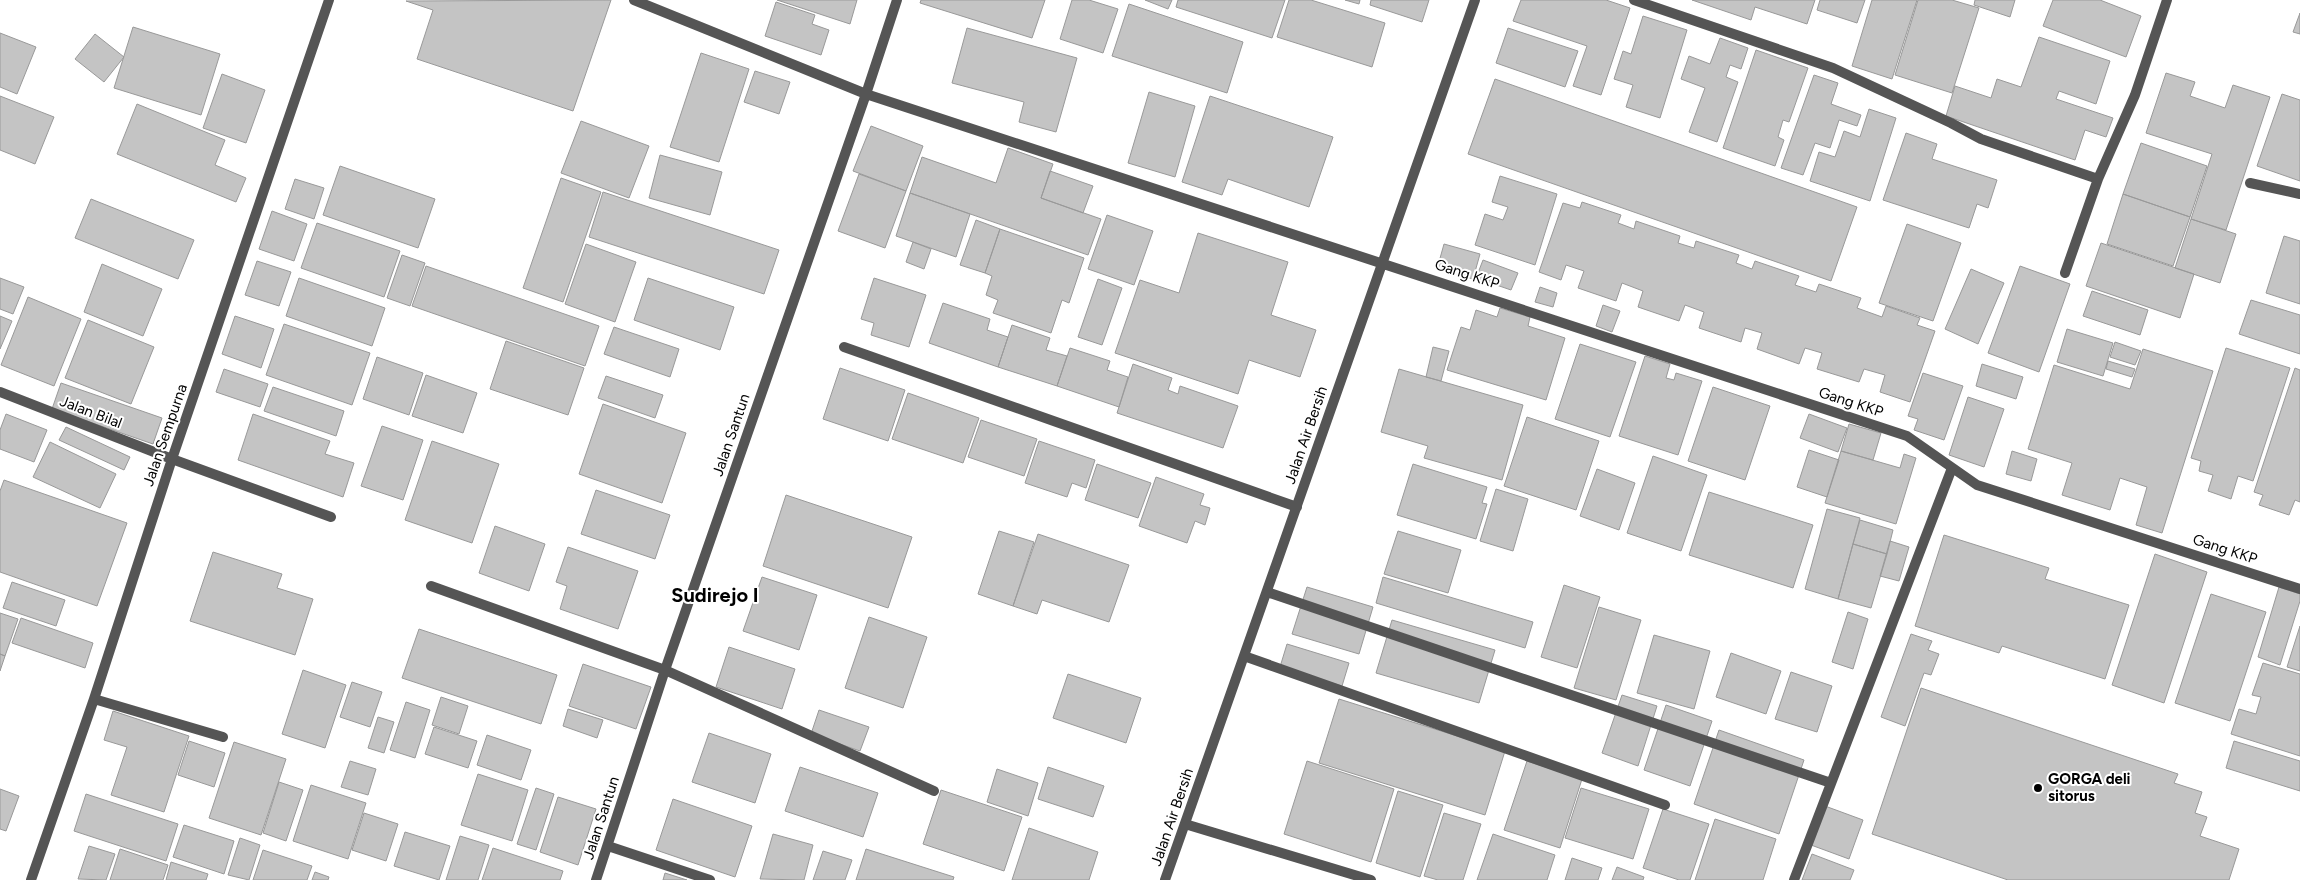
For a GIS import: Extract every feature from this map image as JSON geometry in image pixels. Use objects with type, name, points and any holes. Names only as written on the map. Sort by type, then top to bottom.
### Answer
[{"type":"street","name":"Jalan Sempurna","points":[[31,880],[94,699],[172,459],[329,0]]},
{"type":"street","name":"Gang KKP","points":[[634,0],[866,94],[1383,262],[1907,436],[1977,485],[2300,589]]},
{"type":"street","name":"Jalan Santun","points":[[596,880],[665,670],[897,0]]},
{"type":"street","name":"Jalan Air Bersih","points":[[1165,880],[1476,0]]},
{"type":"street","points":[[1634,0],[1834,68],[1951,123],[1981,140],[2098,179]]},
{"type":"street","points":[[2065,273],[2098,179],[2135,95],[2167,0]]},
{"type":"street","points":[[2250,183],[2300,194]]},
{"type":"street","points":[[844,347],[1297,507]]},
{"type":"street","name":"Jalan Bilal","points":[[0,392],[172,459],[331,517]]},
{"type":"street","points":[[1794,880],[1952,468]]},
{"type":"street","points":[[431,586],[665,670],[934,791]]},
{"type":"street","points":[[1267,592],[1831,783]]},
{"type":"street","points":[[1244,656],[1665,805]]},
{"type":"street","points":[[94,699],[223,737]]},
{"type":"street","points":[[1185,824],[1371,880]]},
{"type":"street","points":[[608,846],[710,880]]},
{"type":"building","points":[[611,0],[573,111],[417,59],[433,10],[406,1]]},
{"type":"building","points":[[777,0],[857,0],[850,24]]},
{"type":"building","points":[[921,0],[1045,0],[1032,38],[920,3]]},
{"type":"building","points":[[1072,0],[1089,0],[1118,9],[1103,53],[1060,39]]},
{"type":"building","points":[[1145,0],[1172,0],[1168,9]]},
{"type":"building","points":[[1178,0],[1285,0],[1272,38],[1176,7]]},
{"type":"building","points":[[1289,0],[1311,0],[1385,23],[1372,67],[1277,37]]},
{"type":"building","points":[[1345,0],[1360,0],[1359,4]]},
{"type":"building","points":[[1371,0],[1429,0],[1422,22],[1370,5]]},
{"type":"building","points":[[1521,0],[1606,0],[1630,8],[1601,95],[1573,86],[1587,46],[1513,21]]},
{"type":"building","points":[[1692,0],[1815,0],[1807,24],[1755,7],[1751,20]]},
{"type":"building","points":[[1820,0],[1865,0],[1857,23],[1817,10]]},
{"type":"building","points":[[1872,0],[1917,0],[1892,79],[1852,66]]},
{"type":"building","points":[[1918,0],[1952,0],[1979,8],[1952,93],[1895,75]]},
{"type":"building","points":[[1975,0],[2015,0],[2010,17],[1974,5]]},
{"type":"building","points":[[2053,0],[2100,0],[2141,16],[2126,57],[2043,26]]},
{"type":"building","points":[[776,2],[815,15],[812,24],[829,30],[821,55],[765,36]]},
{"type":"building","points":[[1129,4],[1243,42],[1227,93],[1112,56]]},
{"type":"building","points":[[2300,13],[2300,34],[2293,32]]},
{"type":"building","points":[[1643,16],[1687,30],[1660,118],[1626,107],[1633,85],[1614,79],[1623,51],[1631,54]]},
{"type":"building","points":[[133,27],[220,54],[201,115],[114,88]]},
{"type":"building","points":[[967,28],[1077,58],[1056,132],[1019,122],[1024,102],[952,83]]},
{"type":"building","points":[[1508,28],[1578,51],[1565,87],[1496,63]]},
{"type":"building","points":[[0,33],[36,47],[17,94],[0,87]]},
{"type":"building","points":[[95,34],[124,57],[104,82],[75,59]]},
{"type":"building","points":[[2039,37],[2110,61],[2096,104],[2059,91],[2056,99],[2113,118],[2106,137],[2085,130],[2075,160],[1946,116],[1955,86],[1991,98],[1997,79],[2021,87]]},
{"type":"building","points":[[1720,38],[1748,48],[1741,69],[1730,65],[1726,77],[1738,82],[1717,142],[1689,132],[1705,88],[1681,79],[1689,56],[1710,64]]},
{"type":"building","points":[[1756,50],[1808,68],[1789,122],[1783,120],[1778,137],[1784,140],[1775,166],[1723,148]]},
{"type":"building","points":[[701,53],[749,69],[719,162],[670,147]]},
{"type":"building","points":[[755,71],[790,82],[779,114],[744,102]]},
{"type":"building","points":[[2166,73],[2195,82],[2190,96],[2225,108],[2233,85],[2270,97],[2226,230],[2191,219],[2212,154],[2146,133]]},
{"type":"building","points":[[222,74],[265,90],[246,143],[203,128]]},
{"type":"building","points":[[1814,75],[1838,83],[1831,104],[1861,115],[1857,126],[1839,120],[1830,148],[1815,143],[1803,175],[1781,168]]},
{"type":"building","points":[[1495,79],[1857,207],[1831,281],[1468,154]]},
{"type":"building","points":[[1149,92],[1195,106],[1175,177],[1128,163]]},
{"type":"building","points":[[2282,94],[2300,100],[2300,181],[2257,166]]},
{"type":"building","points":[[0,96],[54,117],[35,164],[0,150]]},
{"type":"building","points":[[1210,96],[1333,137],[1309,207],[1228,179],[1222,195],[1182,182]]},
{"type":"building","points":[[137,104],[225,140],[215,165],[246,178],[236,202],[117,154]]},
{"type":"building","points":[[1869,109],[1896,118],[1870,201],[1810,181],[1819,152],[1835,157],[1844,131],[1860,137]]},
{"type":"building","points":[[581,121],[649,146],[629,198],[561,173]]},
{"type":"building","points":[[871,126],[923,146],[906,191],[853,171]]},
{"type":"building","points":[[1906,133],[1937,144],[1932,159],[1997,180],[1988,208],[1977,204],[1969,228],[1883,200]]},
{"type":"building","points":[[2141,143],[2207,166],[2190,217],[2123,194]]},
{"type":"building","points":[[1008,148],[1053,164],[1041,198],[1101,219],[1088,255],[910,193],[922,157],[996,183]]},
{"type":"building","points":[[660,155],[722,172],[710,215],[649,198]]},
{"type":"building","points":[[340,166],[435,199],[418,248],[323,215]]},
{"type":"building","points":[[1050,171],[1093,186],[1083,213],[1041,198]]},
{"type":"building","points":[[859,174],[906,191],[885,248],[838,231]]},
{"type":"building","points":[[1500,176],[1557,194],[1535,265],[1475,245],[1485,214],[1503,220],[1508,207],[1492,202]]},
{"type":"building","points":[[561,178],[601,192],[563,302],[523,288]]},
{"type":"building","points":[[295,179],[324,188],[314,219],[285,209]]},
{"type":"building","points":[[603,192],[779,250],[764,294],[589,237]]},
{"type":"building","points":[[910,193],[970,214],[956,257],[896,236]]},
{"type":"building","points":[[2123,194],[2190,217],[2173,266],[2107,244]]},
{"type":"building","points":[[91,199],[194,240],[178,279],[75,238]]},
{"type":"building","points":[[1582,202],[1621,215],[1618,223],[1634,229],[1636,221],[1680,236],[1678,243],[1694,248],[1696,241],[1739,255],[1736,263],[1752,269],[1755,261],[1799,276],[1795,285],[1816,292],[1819,284],[1861,298],[1857,308],[1882,317],[1886,306],[1920,318],[1917,325],[1935,331],[1910,402],[1880,392],[1885,375],[1864,369],[1859,382],[1817,369],[1822,353],[1805,348],[1799,364],[1757,349],[1762,333],[1745,328],[1741,342],[1699,328],[1704,312],[1685,305],[1679,321],[1638,307],[1643,291],[1622,283],[1616,301],[1578,288],[1584,271],[1566,265],[1561,280],[1539,272],[1563,203],[1580,208]]},
{"type":"building","points":[[272,211],[307,224],[294,261],[259,249]]},
{"type":"building","points":[[1107,215],[1153,231],[1134,285],[1088,269]]},
{"type":"building","points":[[2191,219],[2236,234],[2220,283],[2175,268]]},
{"type":"building","points":[[976,220],[1000,229],[985,273],[960,265]]},
{"type":"building","points":[[317,223],[400,251],[384,297],[301,268]]},
{"type":"building","points":[[1907,224],[1961,243],[1933,321],[1879,303]]},
{"type":"building","points":[[1000,229],[1084,258],[1069,303],[1062,300],[1051,333],[993,313],[998,300],[986,295],[992,276],[985,273]]},
{"type":"building","points":[[1198,233],[1288,262],[1271,315],[1316,330],[1300,377],[1249,360],[1238,394],[1115,353],[1140,280],[1179,293]]},
{"type":"building","points":[[2284,236],[2300,241],[2300,304],[2266,293]]},
{"type":"building","points":[[913,242],[931,249],[924,269],[906,262]]},
{"type":"building","points":[[2101,243],[2194,274],[2180,318],[2086,286]]},
{"type":"building","points":[[586,244],[636,262],[615,322],[565,304]]},
{"type":"building","points":[[1444,244],[1480,254],[1473,279],[1437,269]]},
{"type":"building","points":[[402,255],[425,263],[410,306],[387,298]]},
{"type":"building","points":[[1483,260],[1518,273],[1511,290],[1476,278]]},
{"type":"building","points":[[257,261],[291,272],[279,306],[245,295]]},
{"type":"building","points":[[102,264],[162,289],[143,336],[84,312]]},
{"type":"building","points":[[426,266],[599,326],[585,366],[412,306]]},
{"type":"building","points":[[2020,266],[2070,284],[2039,372],[1988,353]]},
{"type":"building","points":[[1971,269],[2004,283],[1978,344],[1945,329]]},
{"type":"building","points":[[0,278],[24,287],[13,314],[0,309]]},
{"type":"building","points":[[299,278],[385,308],[372,346],[286,316]]},
{"type":"building","points":[[648,278],[734,307],[720,350],[634,320]]},
{"type":"building","points":[[874,278],[926,295],[909,347],[871,335],[874,323],[861,319]]},
{"type":"building","points":[[1098,279],[1122,288],[1102,345],[1078,337]]},
{"type":"building","points":[[1540,287],[1557,293],[1553,307],[1535,302]]},
{"type":"building","points":[[2092,291],[2148,310],[2140,335],[2083,316]]},
{"type":"building","points":[[28,297],[81,319],[54,386],[1,365]]},
{"type":"building","points":[[2251,300],[2300,315],[2300,354],[2239,334]]},
{"type":"building","points":[[943,303],[990,319],[987,330],[1008,337],[998,367],[929,343]]},
{"type":"building","points":[[1603,305],[1620,311],[1612,332],[1596,326]]},
{"type":"building","points":[[1500,308],[1530,317],[1528,326],[1565,338],[1546,400],[1447,370],[1461,327],[1470,330],[1476,310],[1497,317]]},
{"type":"building","points":[[0,316],[12,321],[0,349]]},
{"type":"building","points":[[235,316],[274,329],[261,368],[222,354]]},
{"type":"building","points":[[88,320],[154,347],[131,404],[65,378]]},
{"type":"building","points":[[284,324],[370,353],[352,405],[266,375]]},
{"type":"building","points":[[1012,325],[1050,338],[1046,350],[1067,356],[1057,386],[998,367]]},
{"type":"building","points":[[614,327],[679,349],[670,377],[604,354]]},
{"type":"building","points":[[2067,329],[2113,343],[2103,376],[2057,362]]},
{"type":"building","points":[[506,341],[584,368],[568,415],[490,389]]},
{"type":"building","points":[[2115,342],[2141,351],[2135,365],[2110,357]]},
{"type":"building","points":[[1580,344],[1636,362],[1610,437],[1555,419]]},
{"type":"building","points":[[1433,347],[1449,351],[1441,381],[1426,377]]},
{"type":"building","points":[[1070,348],[1110,361],[1107,370],[1128,377],[1119,407],[1057,386]]},
{"type":"building","points":[[2226,348],[2290,368],[2253,481],[2238,476],[2231,499],[2208,491],[2213,475],[2199,471],[2201,461],[2191,458]]},
{"type":"building","points":[[2143,349],[2213,371],[2162,533],[2136,525],[2147,487],[2120,478],[2110,510],[2062,495],[2072,463],[2028,449],[2054,365],[2130,389]]},
{"type":"building","points":[[1645,356],[1670,364],[1666,378],[1674,380],[1676,373],[1702,381],[1678,455],[1619,436]]},
{"type":"building","points":[[377,357],[423,373],[409,415],[363,399]]},
{"type":"building","points":[[2108,361],[2135,369],[2132,377],[2106,369]]},
{"type":"building","points":[[1133,364],[1172,378],[1168,390],[1178,394],[1180,386],[1238,406],[1223,448],[1117,413]]},
{"type":"building","points":[[1982,364],[2023,377],[2016,399],[1976,386]]},
{"type":"building","points":[[840,368],[905,390],[888,441],[823,419]]},
{"type":"building","points":[[2295,368],[2300,370],[2300,502],[2295,500],[2289,515],[2259,505],[2263,495],[2254,492]]},
{"type":"building","points":[[224,369],[268,384],[260,407],[216,392]]},
{"type":"building","points":[[1399,369],[1523,405],[1502,480],[1424,458],[1428,446],[1381,432]]},
{"type":"building","points":[[1923,373],[1963,386],[1944,440],[1914,430],[1918,419],[1908,416]]},
{"type":"building","points":[[426,375],[477,393],[463,433],[412,416]]},
{"type":"building","points":[[606,376],[663,395],[655,418],[598,398]]},
{"type":"building","points":[[61,383],[162,418],[153,444],[52,409]]},
{"type":"building","points":[[273,387],[344,411],[336,436],[264,411]]},
{"type":"building","points":[[1713,387],[1770,406],[1745,480],[1688,461]]},
{"type":"building","points":[[908,393],[979,418],[963,463],[892,439]]},
{"type":"building","points":[[1968,397],[2004,409],[1984,467],[1949,455]]},
{"type":"building","points":[[603,404],[686,433],[662,503],[579,474]]},
{"type":"building","points":[[6,414],[47,430],[34,462],[0,449],[0,430]]},
{"type":"building","points":[[253,414],[330,441],[325,454],[354,463],[343,497],[238,460]]},
{"type":"building","points":[[1809,414],[1847,428],[1838,452],[1800,438]]},
{"type":"building","points":[[1527,417],[1599,441],[1576,510],[1504,486]]},
{"type":"building","points":[[981,420],[1037,439],[1024,476],[968,457]]},
{"type":"building","points":[[1849,424],[1881,433],[1873,460],[1841,451]]},
{"type":"building","points":[[382,426],[423,440],[403,500],[361,486]]},
{"type":"building","points":[[66,427],[130,457],[124,470],[59,440]]},
{"type":"building","points":[[432,441],[499,464],[472,543],[405,520]]},
{"type":"building","points":[[1039,441],[1095,460],[1086,488],[1072,483],[1067,497],[1025,483]]},
{"type":"building","points":[[50,442],[116,474],[100,508],[33,477]]},
{"type":"building","points":[[1809,450],[1839,460],[1827,497],[1797,487]]},
{"type":"building","points":[[1841,451],[1900,468],[1904,454],[1916,458],[1896,524],[1825,503]]},
{"type":"building","points":[[2012,451],[2037,459],[2031,481],[2006,474]]},
{"type":"building","points":[[1653,456],[1707,475],[1681,551],[1627,533]]},
{"type":"building","points":[[1097,464],[1151,483],[1138,518],[1085,500]]},
{"type":"building","points":[[1413,464],[1487,487],[1482,503],[1487,504],[1476,539],[1397,515]]},
{"type":"building","points":[[1597,469],[1635,483],[1619,530],[1580,516]]},
{"type":"building","points":[[1156,477],[1204,494],[1200,505],[1210,508],[1205,525],[1195,521],[1187,543],[1139,526]]},
{"type":"building","points":[[4,480],[127,523],[97,606],[0,572],[0,491]]},
{"type":"building","points":[[1496,489],[1528,499],[1513,551],[1480,541]]},
{"type":"building","points":[[596,490],[670,515],[655,559],[581,534]]},
{"type":"building","points":[[1709,492],[1813,525],[1793,588],[1689,555]]},
{"type":"building","points":[[786,495],[912,537],[888,608],[763,566]]},
{"type":"building","points":[[1827,509],[1860,518],[1838,599],[1805,589]]},
{"type":"building","points":[[1860,520],[1893,530],[1887,554],[1853,544]]},
{"type":"building","points":[[495,526],[545,544],[529,591],[479,573]]},
{"type":"building","points":[[999,531],[1034,542],[1013,606],[978,594]]},
{"type":"building","points":[[1398,531],[1461,550],[1448,593],[1384,574]]},
{"type":"building","points":[[1038,534],[1129,565],[1109,622],[1042,600],[1037,614],[1013,606]]},
{"type":"building","points":[[1944,535],[2049,568],[2045,579],[2129,605],[2105,679],[2002,646],[1999,653],[1915,626]]},
{"type":"building","points":[[1890,541],[1909,547],[1899,581],[1880,576]]},
{"type":"building","points":[[1853,544],[1887,554],[1871,608],[1838,599]]},
{"type":"building","points":[[568,547],[638,571],[618,629],[560,609],[567,586],[556,582]]},
{"type":"building","points":[[213,552],[282,574],[277,588],[313,599],[295,655],[190,621]]},
{"type":"building","points":[[2155,554],[2207,572],[2164,703],[2112,685]]},
{"type":"building","points":[[762,577],[817,595],[799,650],[743,631]]},
{"type":"building","points":[[1383,577],[1533,622],[1525,648],[1376,603]]},
{"type":"building","points":[[12,582],[65,600],[56,626],[3,608]]},
{"type":"building","points":[[1564,585],[1600,597],[1577,668],[1541,657]]},
{"type":"building","points":[[1307,587],[1373,607],[1359,654],[1292,634]]},
{"type":"building","points":[[2279,587],[2300,594],[2300,601],[2280,665],[2258,657]]},
{"type":"building","points":[[2211,594],[2266,612],[2230,721],[2175,703]]},
{"type":"building","points":[[1599,607],[1641,620],[1616,700],[1574,688]]},
{"type":"building","points":[[1848,612],[1868,619],[1853,669],[1832,662]]},
{"type":"building","points":[[0,613],[18,619],[5,656],[0,654]]},
{"type":"building","points":[[869,617],[927,637],[903,708],[845,688]]},
{"type":"building","points":[[21,618],[93,643],[85,668],[12,643]]},
{"type":"building","points":[[1392,620],[1495,650],[1479,703],[1376,673]]},
{"type":"building","points":[[2300,626],[2300,671],[2287,667]]},
{"type":"building","points":[[419,629],[557,675],[541,724],[402,678]]},
{"type":"building","points":[[1911,634],[1932,641],[1928,650],[1939,654],[1931,675],[1924,673],[1905,726],[1881,717]]},
{"type":"building","points":[[1654,635],[1710,651],[1694,709],[1637,693]]},
{"type":"building","points":[[1287,644],[1349,663],[1342,686],[1280,667]]},
{"type":"building","points":[[729,647],[795,669],[782,709],[716,687]]},
{"type":"building","points":[[1731,653],[1781,671],[1766,714],[1716,697]]},
{"type":"building","points":[[0,654],[5,656],[0,671]]},
{"type":"building","points":[[2263,663],[2300,674],[2300,756],[2231,734],[2239,709],[2256,714],[2261,697],[2252,695]]},
{"type":"building","points":[[583,664],[651,687],[636,729],[569,706]]},
{"type":"building","points":[[303,670],[346,685],[325,748],[282,734]]},
{"type":"building","points":[[1791,672],[1832,686],[1817,732],[1775,719]]},
{"type":"building","points":[[1068,674],[1141,698],[1126,743],[1053,718]]},
{"type":"building","points":[[352,682],[382,692],[370,727],[340,717]]},
{"type":"building","name":"GORGA deli sitorus","points":[[1921,688],[2178,774],[2174,783],[2202,792],[2195,813],[2207,817],[2200,836],[2239,849],[2229,880],[2008,880],[1872,834]]},
{"type":"building","points":[[1622,695],[1657,706],[1638,766],[1602,753]]},
{"type":"building","points":[[441,697],[468,706],[459,734],[432,725]]},
{"type":"building","points":[[1339,699],[1505,751],[1485,815],[1319,763]]},
{"type":"building","points":[[406,702],[430,710],[415,758],[390,750]]},
{"type":"building","points":[[1666,705],[1712,721],[1690,786],[1644,770]]},
{"type":"building","points":[[568,709],[603,720],[597,738],[563,726]]},
{"type":"building","points":[[819,710],[869,727],[860,751],[811,734]]},
{"type":"building","points":[[113,711],[189,736],[164,812],[111,795],[127,747],[104,740]]},
{"type":"building","points":[[378,717],[394,722],[384,753],[368,748]]},
{"type":"building","points":[[434,727],[477,741],[468,768],[425,754]]},
{"type":"building","points":[[1719,730],[1804,760],[1779,834],[1694,804]]},
{"type":"building","points":[[709,733],[771,754],[755,803],[692,782]]},
{"type":"building","points":[[487,735],[531,750],[521,780],[477,765]]},
{"type":"building","points":[[189,741],[225,753],[214,787],[178,775]]},
{"type":"building","points":[[2234,741],[2300,761],[2300,791],[2226,768]]},
{"type":"building","points":[[234,742],[286,759],[261,835],[209,818]]},
{"type":"building","points":[[350,761],[376,769],[368,795],[341,787]]},
{"type":"building","points":[[1307,761],[1394,789],[1371,862],[1284,834]]},
{"type":"building","points":[[1527,761],[1582,779],[1560,848],[1504,830]]},
{"type":"building","points":[[800,767],[878,793],[863,837],[785,811]]},
{"type":"building","points":[[1048,767],[1104,786],[1093,817],[1038,799]]},
{"type":"building","points":[[997,769],[1038,783],[1028,816],[987,802]]},
{"type":"building","points":[[478,774],[528,790],[512,841],[461,825]]},
{"type":"building","points":[[279,782],[303,790],[286,841],[263,833]]},
{"type":"building","points":[[311,785],[366,803],[348,859],[293,841]]},
{"type":"building","points":[[536,788],[554,794],[536,850],[517,844]]},
{"type":"building","points":[[1581,788],[1649,809],[1633,859],[1565,838]]},
{"type":"building","points":[[0,789],[19,796],[6,831],[0,829]]},
{"type":"building","points":[[941,790],[1022,817],[1004,871],[923,844]]},
{"type":"building","points":[[1398,791],[1443,805],[1420,877],[1376,863]]},
{"type":"building","points":[[86,794],[178,824],[166,861],[74,831]]},
{"type":"building","points":[[558,797],[596,809],[578,865],[540,852]]},
{"type":"building","points":[[673,799],[752,826],[735,877],[656,850]]},
{"type":"building","points":[[1825,806],[1863,820],[1849,859],[1811,845]]},
{"type":"building","points":[[1663,809],[1709,824],[1690,880],[1679,880],[1643,868]]},
{"type":"building","points":[[364,813],[398,824],[386,861],[352,850]]},
{"type":"building","points":[[1444,813],[1481,824],[1463,880],[1438,880],[1424,876]]},
{"type":"building","points":[[1715,819],[1776,839],[1763,880],[1695,880]]},
{"type":"building","points":[[184,825],[234,841],[224,874],[173,857]]},
{"type":"building","points":[[1029,828],[1098,852],[1089,880],[1012,880]]},
{"type":"building","points":[[405,832],[450,846],[439,880],[394,866]]},
{"type":"building","points":[[773,834],[813,845],[804,880],[760,879]]},
{"type":"building","points":[[1493,834],[1555,855],[1547,880],[1477,880]]},
{"type":"building","points":[[460,836],[489,845],[478,880],[446,880]]},
{"type":"building","points":[[240,838],[260,845],[249,880],[228,875]]},
{"type":"building","points":[[89,846],[115,854],[106,880],[78,879]]},
{"type":"building","points":[[493,848],[563,871],[560,880],[482,880]]},
{"type":"building","points":[[120,849],[168,865],[163,880],[110,880]]},
{"type":"building","points":[[866,849],[954,877],[953,880],[856,880]]},
{"type":"building","points":[[263,850],[312,866],[307,880],[253,880]]},
{"type":"building","points":[[823,851],[852,860],[845,880],[813,880]]},
{"type":"building","points":[[1812,854],[1854,870],[1850,880],[1802,880]]},
{"type":"building","points":[[1572,858],[1602,868],[1598,880],[1565,880]]},
{"type":"building","points":[[171,862],[208,874],[206,880],[166,880]]},
{"type":"building","points":[[1617,867],[1644,877],[1643,880],[1612,880]]},
{"type":"building","points":[[315,872],[329,877],[328,880],[312,880]]},
{"type":"building","points":[[665,873],[687,880],[663,880]]},
{"type":"place","name":"GORGA deli sitorus","points":[[2038,788]]},
{"type":"district","name":"Sudirejo I","points":[[715,595]]}]
